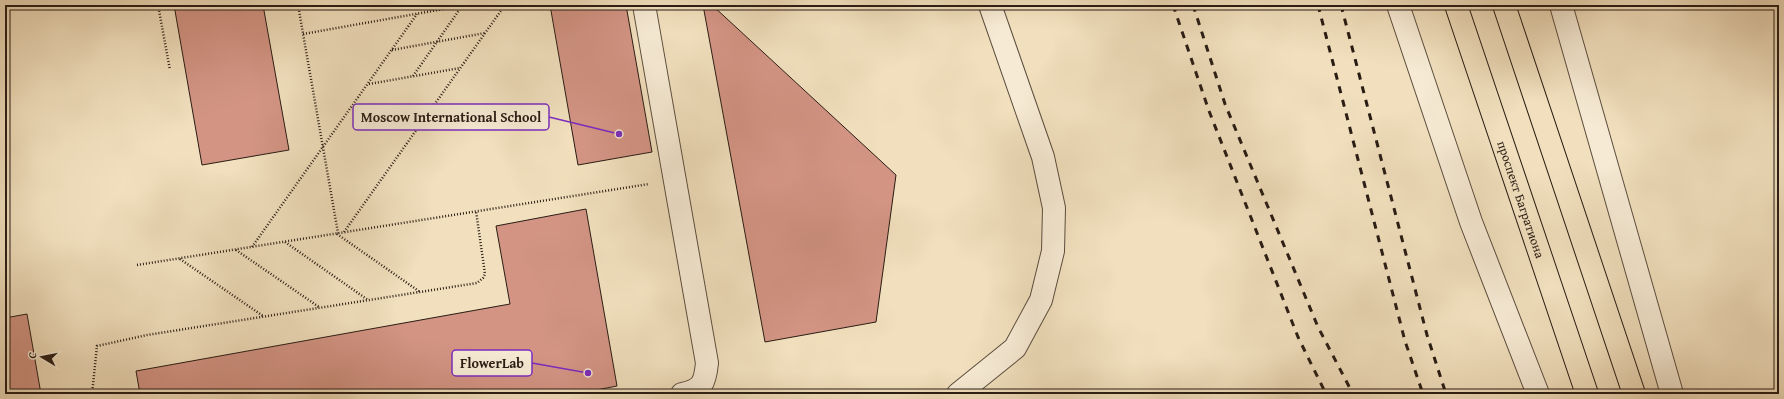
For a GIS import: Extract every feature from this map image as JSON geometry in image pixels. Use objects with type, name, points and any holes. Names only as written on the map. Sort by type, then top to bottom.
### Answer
[{"type":"main road","name":"проспект Багратиона","points":[[1456,5],[1587,394]]},
{"type":"main road","points":[[1504,5],[1634,394]]},
{"type":"street","points":[[644,5],[707,363],[705,379],[697,389],[682,394]]},
{"type":"street","points":[[958,394],[1014,348],[1042,300],[1053,251],[1054,208],[1043,157],[990,5]]},
{"type":"street","points":[[1398,5],[1471,222],[1538,394]]},
{"type":"street","points":[[1561,5],[1672,394]]},
{"type":"path","points":[[158,5],[170,70]]},
{"type":"path","points":[[298,5],[337,233],[421,292]]},
{"type":"path","points":[[303,34],[464,5]]},
{"type":"path","points":[[412,76],[464,5]]},
{"type":"path","points":[[343,233],[505,5]]},
{"type":"path","points":[[252,247],[418,14]]},
{"type":"path","points":[[392,50],[485,33]]},
{"type":"path","points":[[368,84],[461,67]]},
{"type":"path","points":[[137,265],[675,180]]},
{"type":"path","points":[[92,394],[97,346],[147,335],[477,283],[484,278],[485,269],[476,212]]},
{"type":"path","points":[[284,242],[368,300]]},
{"type":"path","points":[[236,250],[320,308]]},
{"type":"path","points":[[179,258],[264,317]]},
{"type":"building","points":[[174,5],[263,5],[289,150],[202,165]]},
{"type":"building","points":[[550,5],[626,5],[652,152],[578,165]]},
{"type":"building","points":[[703,5],[712,5],[896,175],[876,322],[765,342]]},
{"type":"building","points":[[586,209],[617,386],[576,394],[140,394],[136,371],[510,304],[496,226]]},
{"type":"building","points":[[27,314],[41,394],[5,394],[5,318]]},
{"type":"railway","points":[[1173,5],[1209,111],[1298,337],[1326,394]]},
{"type":"railway","points":[[1193,5],[1225,104],[1318,327],[1353,394]]},
{"type":"railway","points":[[1318,5],[1405,341],[1423,394]]},
{"type":"railway","points":[[1341,5],[1427,335],[1446,394]]},
{"type":"place","name":"Moscow International School","points":[[619,134]]},
{"type":"place","name":"FlowerLab","points":[[588,373]]}]
